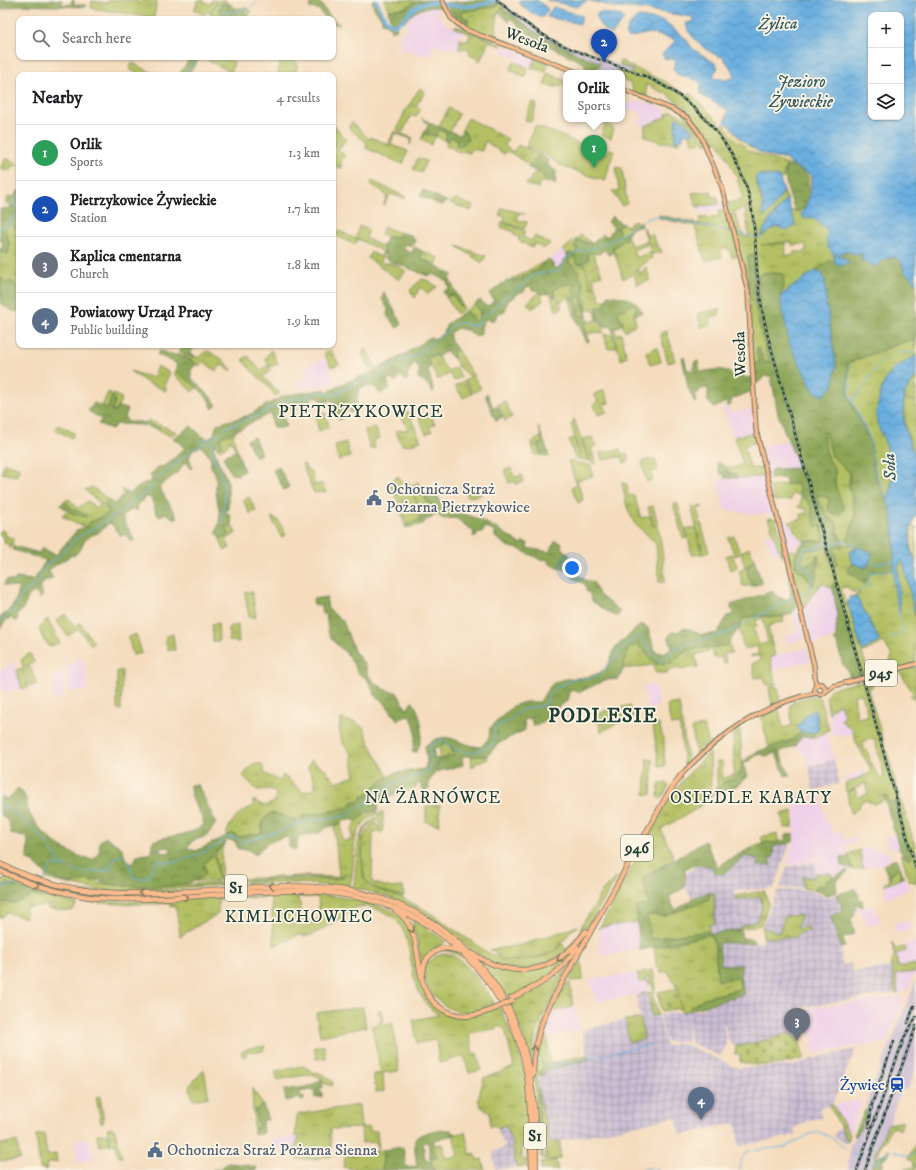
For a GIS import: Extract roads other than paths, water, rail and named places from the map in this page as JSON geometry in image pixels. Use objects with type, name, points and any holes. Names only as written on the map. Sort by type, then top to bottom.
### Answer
[{"type":"highway","name":"946","points":[[579,949],[669,792],[681,775]]},
{"type":"highway","name":"S1","points":[[2,865],[40,880],[78,889],[131,893],[288,885],[339,888],[371,895],[406,908],[437,926],[464,948],[488,976],[508,1006],[523,1042],[532,1079],[533,1169]]},
{"type":"highway","name":"S1","points":[[0,871],[34,884],[78,895],[130,899],[314,890],[348,894],[385,904],[404,912],[430,927],[466,956],[496,993],[507,1013],[518,1040],[528,1085],[533,1169]]},
{"type":"highway","name":"946","points":[[586,932],[614,887]]},
{"type":"highway","points":[[385,904],[401,914],[412,929],[415,938],[422,983],[433,1002],[448,1012],[459,1016],[477,1015],[496,1006]]},
{"type":"highway","points":[[464,948],[485,962],[499,967],[512,970],[530,970],[544,966],[559,959],[574,947],[586,932]]},
{"type":"highway","points":[[511,1000],[538,986],[558,972],[571,957],[586,932]]},
{"type":"highway","points":[[466,956],[456,950],[446,948],[437,950],[430,955],[424,963],[423,973],[430,994],[442,1006],[458,1013],[475,1013],[496,1006],[550,982],[563,971],[579,949]]},
{"type":"highway","points":[[533,1101],[533,1054],[536,1037],[550,1004],[579,949]]},
{"type":"main road","name":"Wesoła","points":[[442,0],[446,10],[455,22],[467,30],[571,70]]},
{"type":"main road","name":"Wesoła","points":[[625,91],[677,111],[693,123],[700,134],[722,187],[734,230],[749,302],[756,430],[814,665],[816,693]]},
{"type":"main road","name":"945","points":[[825,690],[845,682],[916,664]]},
{"type":"main road","name":"Wesoła","points":[[814,665],[825,690]]},
{"type":"main road","name":"945","points":[[823,684],[833,686]]},
{"type":"main road","points":[[815,686],[823,684]]},
{"type":"main road","name":"946","points":[[797,699],[815,686]]},
{"type":"main road","points":[[816,693],[821,695],[825,690]]},
{"type":"main road","name":"946","points":[[681,775],[702,754],[736,727],[768,709],[816,693]]},
{"type":"water","points":[[520,0],[537,0],[548,9],[543,17],[540,17],[525,9],[518,2]]},
{"type":"water","points":[[546,0],[588,0],[577,7]]},
{"type":"water","name":"Jezioro Żywieckie","points":[[588,0],[916,0],[916,283],[905,272],[900,260],[895,257],[884,259],[876,267],[862,261],[862,254],[859,253],[854,256],[851,252],[845,251],[838,255],[850,262],[841,266],[834,262],[835,254],[831,252],[827,246],[828,227],[825,229],[818,221],[810,217],[804,219],[801,214],[809,196],[811,175],[789,163],[786,159],[775,158],[758,151],[740,138],[725,122],[728,110],[701,95],[700,89],[702,86],[699,81],[677,74],[673,68],[676,62],[674,59],[665,59],[662,54],[675,41],[674,39],[649,33],[628,38],[625,35],[628,30],[627,27],[638,17],[664,21],[686,39],[693,49],[715,63],[718,68],[713,75],[715,78],[726,80],[733,78],[734,73],[723,57],[718,56],[706,49],[690,33],[686,23],[694,20],[692,17],[635,8],[616,8]]},
{"type":"water","points":[[553,7],[582,16],[580,24],[547,17]]},
{"type":"water","points":[[600,12],[622,16],[624,20],[612,34],[603,29],[599,24],[597,14]]},
{"type":"water","points":[[677,117],[685,122],[694,132],[692,134],[683,134],[683,139],[675,141],[676,119]]},
{"type":"water","points":[[758,175],[779,177],[784,191],[772,209],[764,217],[762,198],[755,177]]},
{"type":"water","points":[[787,198],[795,224],[794,227],[787,230],[776,227],[762,236],[765,227]]},
{"type":"water","points":[[815,271],[821,272],[825,281],[826,301],[836,365],[833,386],[822,396],[813,390],[789,343],[780,296]]},
{"type":"water","points":[[916,356],[916,376],[905,393],[903,412],[905,429],[916,460],[916,513],[910,535],[911,550],[916,563],[916,619],[904,565],[901,560],[898,570],[900,613],[896,600],[894,586],[894,528],[892,514],[887,500],[892,484],[892,476],[888,452],[876,417],[881,392],[887,378],[901,364]]},
{"type":"water","points":[[858,547],[871,552],[872,556],[866,568],[852,563],[849,552],[852,550],[856,552],[855,548]]},
{"type":"water","points":[[851,596],[856,597],[880,641],[862,651],[848,604]]},
{"type":"water","points":[[814,710],[816,713],[818,731],[813,733],[801,732],[797,727],[808,713]]},
{"type":"waterway","points":[[219,16],[222,13],[250,9],[257,0]]},
{"type":"waterway","points":[[376,0],[388,22],[396,25],[414,8],[425,3],[432,2],[457,6],[470,6],[489,3],[495,0]]},
{"type":"waterway","points":[[187,72],[196,60]]},
{"type":"waterway","points":[[16,200],[16,206]]},
{"type":"waterway","points":[[0,228],[8,226],[10,221],[16,215]]},
{"type":"waterway","points":[[200,441],[211,439],[227,427],[265,412],[268,408],[278,407],[288,399],[304,398],[319,391],[333,395],[368,377],[378,378],[396,362],[416,356],[443,335],[455,323],[464,323],[470,326],[478,324],[483,316],[490,312],[506,296],[520,287],[531,277],[538,274],[559,271],[565,260],[571,255],[611,241],[642,221],[655,216],[731,232]]},
{"type":"waterway","points":[[734,232],[760,238],[762,236]]},
{"type":"waterway","points":[[893,352],[916,353]]},
{"type":"waterway","points":[[853,401],[885,356]]},
{"type":"waterway","name":"Soła","points":[[849,363],[850,396],[869,436],[876,474],[887,498]]},
{"type":"waterway","points":[[211,440],[213,455],[220,471],[225,495],[222,525]]},
{"type":"waterway","points":[[0,621],[14,610],[24,591],[35,586],[46,565],[58,557],[74,540],[114,516],[152,487],[160,477],[193,449],[207,442]]},
{"type":"waterway","points":[[800,595],[808,593],[814,581],[810,571],[800,562],[806,547],[811,549],[823,544],[846,541],[859,547]]},
{"type":"waterway","points":[[869,561],[876,564],[895,561]]},
{"type":"waterway","points":[[858,591],[868,586],[868,576],[873,572],[896,570]]},
{"type":"waterway","points":[[72,870],[85,872],[110,870],[114,859],[123,854],[129,860],[133,877],[140,879],[148,877],[157,860],[165,862],[184,860],[214,847],[228,837],[236,838],[242,843],[311,820],[346,816],[395,783],[430,770],[430,746],[441,739],[455,749],[464,752],[478,751],[492,745],[495,742],[494,730],[497,725],[508,722],[523,709],[547,704],[548,696],[553,689],[575,678],[589,679],[602,673],[609,662],[615,659],[621,648],[639,636],[660,662],[674,648],[727,633],[794,597]]},
{"type":"waterway","points":[[890,639],[903,631],[898,608]]},
{"type":"waterway","points":[[0,804],[28,823],[50,847],[62,866]]},
{"type":"waterway","points":[[44,880],[51,865],[68,867]]},
{"type":"waterway","points":[[0,887],[23,883]]},
{"type":"waterway","points":[[26,884],[31,887],[35,886]]},
{"type":"waterway","points":[[612,1053],[650,1045]]},
{"type":"waterway","points":[[600,1056],[610,1054]]},
{"type":"waterway","points":[[548,1066],[596,1057]]},
{"type":"waterway","points":[[807,1135],[819,1132],[830,1137]]},
{"type":"waterway","points":[[739,1170],[742,1159],[748,1151],[786,1147],[806,1136]]},
{"type":"waterway","points":[[832,1138],[845,1148]]},
{"type":"waterway","points":[[894,1151],[909,1156],[916,1153]]},
{"type":"waterway","points":[[872,1163],[878,1162],[884,1153],[889,1152]]},
{"type":"waterway","points":[[851,1153],[859,1156]]},
{"type":"waterway","points":[[641,1170],[649,1168],[659,1170]]},
{"type":"railway","points":[[497,0],[548,38],[577,52],[644,76],[678,95],[708,121],[720,136],[740,170],[752,209],[757,270],[767,333],[916,869]]},
{"type":"railway","points":[[908,1023],[914,1006]]},
{"type":"railway","points":[[857,1170],[904,1038],[916,1017]]},
{"type":"railway","points":[[865,1170],[916,1026]]},
{"type":"railway","points":[[869,1127],[872,1104],[894,1041]]},
{"type":"place","name":"Pietrzykowice Żywieckie","points":[[604,62]]},
{"type":"place","name":"Orlik","points":[[594,168]]},
{"type":"place","name":"Ochotnicza Straż Pożarna Pietrzykowice","points":[[374,498]]},
{"type":"place","name":"Kaplica cmentarna","points":[[797,1041]]},
{"type":"place","name":"Żywiec","points":[[897,1085]]},
{"type":"place","name":"Powiatowy Urząd Pracy","points":[[701,1120]]},
{"type":"place","name":"Ochotnicza Straż Pożarna Sienna","points":[[155,1150]]},
{"type":"district","name":"PIETRZYKOWICE","points":[[361,412]]},
{"type":"district","name":"PODLESIE","points":[[603,716]]},
{"type":"district","name":"NA ŻARNÓWCE","points":[[433,798]]},
{"type":"district","name":"OSIEDLE KABATY","points":[[751,798]]},
{"type":"district","name":"KIMLICHOWIEC","points":[[299,917]]},
{"type":"water label","name":"Żylica","points":[[778,24]]}]
